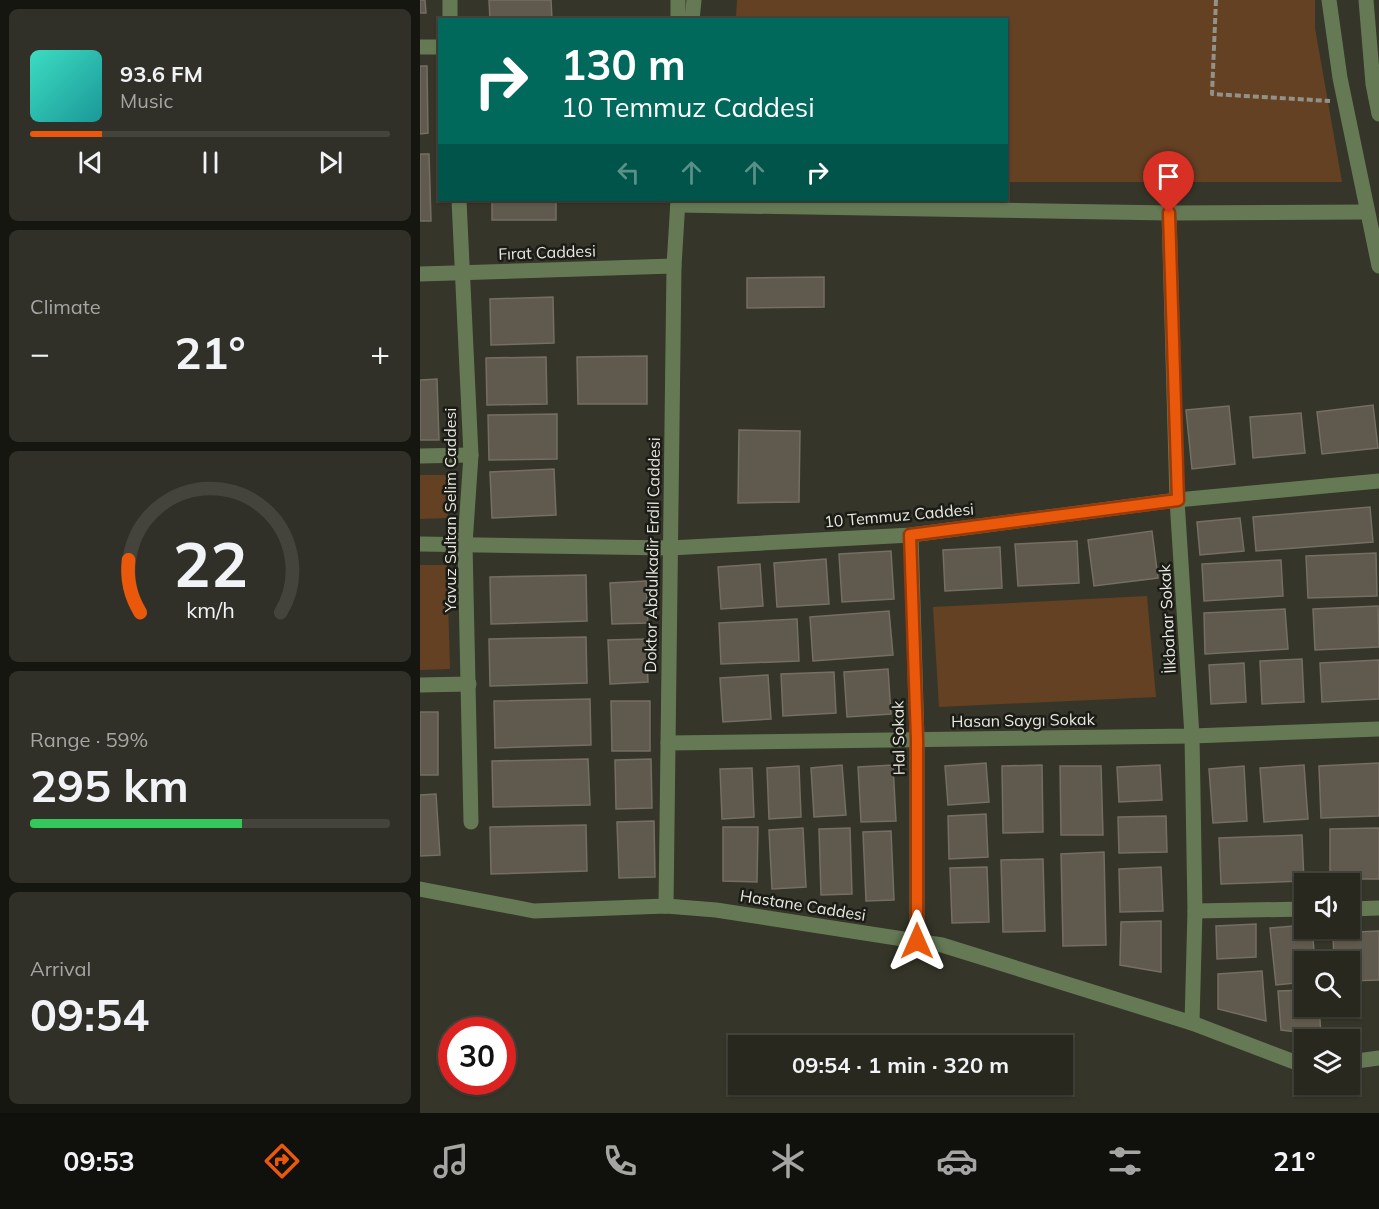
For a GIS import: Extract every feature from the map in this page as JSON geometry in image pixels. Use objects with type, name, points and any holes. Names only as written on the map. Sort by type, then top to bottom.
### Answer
[{"type":"street","points":[[450,0],[450,18]]},
{"type":"street","points":[[678,0],[678,18]]},
{"type":"street","points":[[692,18],[694,0]]},
{"type":"street","points":[[1329,0],[1345,102],[1379,266]]},
{"type":"street","points":[[1366,0],[1379,114]]},
{"type":"street","points":[[420,47],[438,47]]},
{"type":"street","name":"Yavuz Sultan Selim Caddesi","points":[[459,201],[471,455],[465,544],[471,822]]},
{"type":"street","points":[[678,201],[1169,213],[1367,212]]},
{"type":"street","name":"Doktor Abdulkadir Erdil Caddesi","points":[[666,906],[674,266],[678,201]]},
{"type":"street","name":"İlkbahar Sokak","points":[[1169,213],[1178,500],[1192,736],[1195,911],[1192,1023]]},
{"type":"street","name":"Fırat Caddesi","points":[[420,274],[674,266]]},
{"type":"street","points":[[420,456],[471,455]]},
{"type":"street","name":"10 Temmuz Caddesi","points":[[420,544],[670,548],[910,535],[1178,500],[1379,480]]},
{"type":"street","name":"Hal Sokak","points":[[910,535],[917,740],[917,941]]},
{"type":"street","points":[[420,685],[469,684]]},
{"type":"street","name":"Hasan Saygı Sokak","points":[[668,744],[1192,736],[1379,729]]},
{"type":"street","name":"Hastane Caddesi","points":[[420,889],[534,911],[666,906],[716,910],[942,945],[1192,1023],[1294,1062]]},
{"type":"street","points":[[1360,909],[1379,908]]},
{"type":"street","points":[[1195,911],[1294,909]]},
{"type":"street","points":[[1360,1061],[1379,1058]]},
{"type":"path","points":[[1216,0],[1212,94],[1345,102]]},
{"type":"shaded area","points":[[737,0],[1315,0],[1315,28],[1342,182],[1008,182],[1008,18],[736,18]]},
{"type":"shaded area","points":[[420,475],[446,475],[448,518],[420,519]]},
{"type":"shaded area","points":[[420,565],[447,565],[450,669],[420,670]]},
{"type":"shaded area","points":[[1147,596],[1156,697],[939,707],[933,607]]},
{"type":"building","points":[[420,0],[425,0],[426,13],[420,13]]},
{"type":"building","points":[[489,0],[551,0],[552,18],[490,18]]},
{"type":"building","points":[[420,66],[427,66],[428,133],[420,134]]},
{"type":"building","points":[[420,154],[429,154],[431,221],[420,221]]},
{"type":"building","points":[[492,201],[556,201],[556,220],[492,220]]},
{"type":"building","points":[[824,277],[824,307],[747,308],[747,278]]},
{"type":"building","points":[[553,297],[554,343],[491,345],[490,299]]},
{"type":"building","points":[[647,356],[647,404],[578,404],[577,357]]},
{"type":"building","points":[[546,357],[547,404],[487,405],[486,358]]},
{"type":"building","points":[[437,379],[439,440],[420,440],[420,380]]},
{"type":"building","points":[[1373,405],[1378,448],[1322,454],[1317,412]]},
{"type":"building","points":[[1229,406],[1235,464],[1192,469],[1186,410]]},
{"type":"building","points":[[1301,413],[1305,453],[1253,458],[1250,417]]},
{"type":"building","points":[[557,414],[557,459],[489,460],[488,415]]},
{"type":"building","points":[[739,430],[800,431],[799,502],[738,503]]},
{"type":"building","points":[[554,469],[556,515],[492,518],[490,472]]},
{"type":"building","points":[[1370,507],[1373,542],[1256,551],[1253,517]]},
{"type":"building","points":[[1240,518],[1244,551],[1200,555],[1197,522]]},
{"type":"building","points":[[1152,531],[1158,578],[1094,586],[1088,540]]},
{"type":"building","points":[[1077,541],[1079,583],[1018,586],[1015,544]]},
{"type":"building","points":[[1000,547],[1002,588],[945,591],[943,550]]},
{"type":"building","points":[[891,551],[894,599],[842,602],[839,554]]},
{"type":"building","points":[[1376,553],[1377,596],[1308,598],[1306,556]]},
{"type":"building","points":[[826,559],[829,604],[777,607],[774,563]]},
{"type":"building","points":[[1281,560],[1283,596],[1204,601],[1202,564]]},
{"type":"building","points":[[760,564],[763,606],[721,609],[718,567]]},
{"type":"building","points":[[586,575],[587,621],[491,624],[490,577]]},
{"type":"building","points":[[646,581],[648,623],[612,624],[610,583]]},
{"type":"building","points":[[1378,606],[1379,647],[1315,650],[1313,609]]},
{"type":"building","points":[[1285,609],[1288,649],[1205,654],[1204,613]]},
{"type":"building","points":[[889,611],[893,655],[813,661],[810,617]]},
{"type":"building","points":[[797,619],[799,661],[721,664],[719,623]]},
{"type":"building","points":[[586,637],[587,683],[490,686],[489,639]]},
{"type":"building","points":[[646,639],[648,682],[610,684],[608,640]]},
{"type":"building","points":[[1302,659],[1304,702],[1262,704],[1260,661]]},
{"type":"building","points":[[1379,660],[1379,699],[1322,702],[1320,663]]},
{"type":"building","points":[[1244,663],[1246,702],[1211,704],[1209,665]]},
{"type":"building","points":[[888,669],[891,714],[847,717],[844,672]]},
{"type":"building","points":[[834,672],[836,713],[783,716],[781,674]]},
{"type":"building","points":[[768,675],[771,719],[723,722],[720,678]]},
{"type":"building","points":[[590,699],[591,745],[495,748],[494,701]]},
{"type":"building","points":[[611,701],[650,701],[650,751],[612,751]]},
{"type":"building","points":[[420,712],[438,712],[438,775],[420,775]]},
{"type":"building","points":[[588,759],[590,805],[493,807],[492,761]]},
{"type":"building","points":[[651,759],[652,808],[616,809],[615,760]]},
{"type":"building","points":[[986,763],[989,802],[948,805],[945,766]]},
{"type":"building","points":[[1379,763],[1379,816],[1321,818],[1319,766]]},
{"type":"building","points":[[842,765],[846,815],[814,817],[811,768]]},
{"type":"building","points":[[893,765],[896,821],[861,822],[858,767]]},
{"type":"building","points":[[1042,765],[1043,832],[1003,833],[1002,766]]},
{"type":"building","points":[[1160,765],[1162,800],[1119,802],[1117,767]]},
{"type":"building","points":[[1304,765],[1308,819],[1264,822],[1260,768]]},
{"type":"building","points":[[799,766],[801,817],[769,819],[767,768]]},
{"type":"building","points":[[1060,766],[1101,766],[1103,835],[1061,835]]},
{"type":"building","points":[[1244,766],[1247,821],[1213,823],[1209,769]]},
{"type":"building","points":[[752,768],[754,817],[722,819],[720,769]]},
{"type":"building","points":[[436,794],[440,855],[420,856],[420,795]]},
{"type":"building","points":[[986,814],[988,857],[949,859],[948,816]]},
{"type":"building","points":[[1166,816],[1167,852],[1119,853],[1118,817]]},
{"type":"building","points":[[654,821],[655,877],[619,878],[617,822]]},
{"type":"building","points":[[586,825],[587,871],[491,874],[490,827]]},
{"type":"building","points":[[723,827],[758,827],[757,882],[723,881]]},
{"type":"building","points":[[803,828],[806,887],[772,889],[769,830]]},
{"type":"building","points":[[850,828],[852,894],[821,895],[819,829]]},
{"type":"building","points":[[1379,828],[1379,879],[1360,879],[1360,873],[1330,873],[1330,829]]},
{"type":"building","points":[[891,831],[894,900],[866,901],[863,832]]},
{"type":"building","points":[[1302,835],[1304,873],[1294,873],[1294,881],[1221,884],[1219,838]]},
{"type":"building","points":[[1104,852],[1106,945],[1063,946],[1061,854]]},
{"type":"building","points":[[1043,859],[1045,931],[1003,932],[1001,860]]},
{"type":"building","points":[[987,867],[989,922],[952,923],[950,868]]},
{"type":"building","points":[[1161,867],[1163,911],[1120,912],[1119,869]]},
{"type":"building","points":[[1161,921],[1161,972],[1120,965],[1121,922]]},
{"type":"building","points":[[1256,924],[1256,957],[1217,959],[1216,926]]},
{"type":"building","points":[[1294,926],[1294,939],[1313,939],[1314,951],[1294,951],[1294,983],[1276,985],[1270,928]]},
{"type":"building","points":[[1379,931],[1379,980],[1360,981],[1360,951],[1334,951],[1333,939],[1360,939],[1360,932]]},
{"type":"building","points":[[1262,971],[1266,1021],[1218,1009],[1218,974]]},
{"type":"building","points":[[1294,990],[1294,1017],[1320,1017],[1321,1029],[1294,1029],[1294,1032],[1281,1030],[1278,991]]},
{"type":"route","points":[[917,941],[917,740],[910,535],[1178,500],[1169,213]]}]
